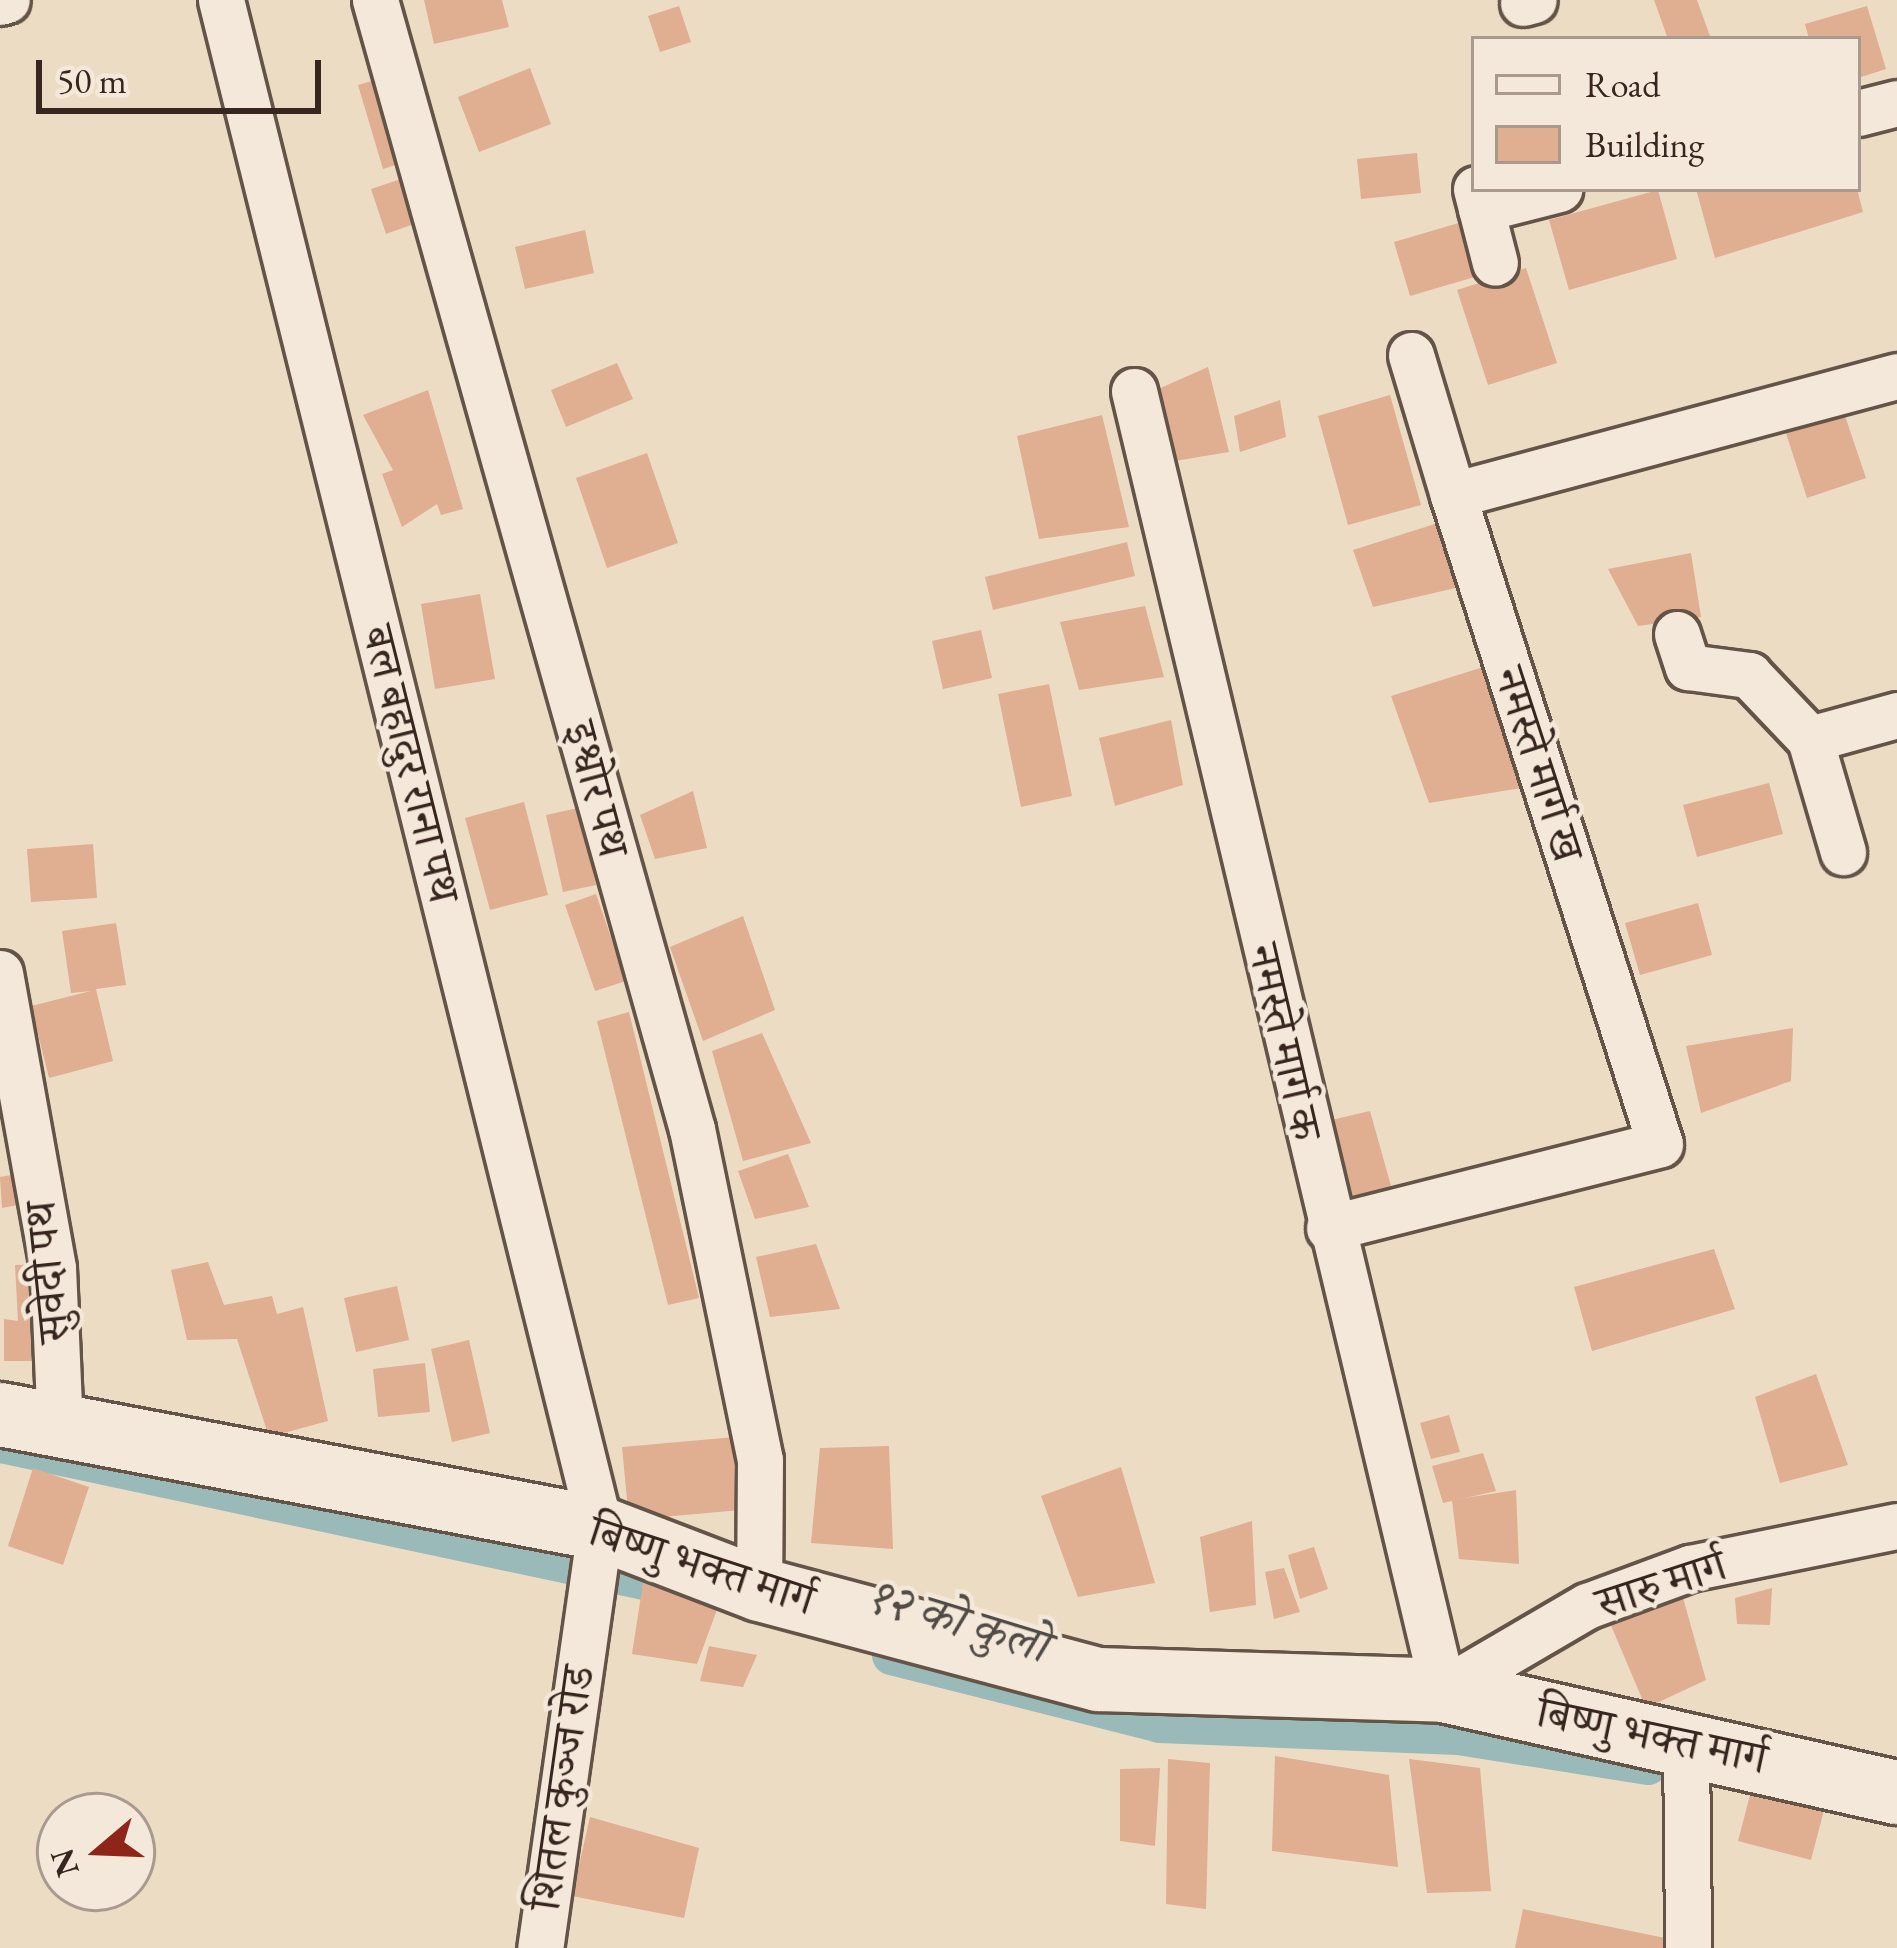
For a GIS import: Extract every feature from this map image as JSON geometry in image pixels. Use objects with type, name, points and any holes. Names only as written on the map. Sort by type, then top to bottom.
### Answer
[{"type":"street","name":"बल बहादुर राना पथ","points":[[221,0],[600,1528]]},
{"type":"street","name":"इश्वोर पथ","points":[[375,0],[692,1129],[760,1460],[760,1589]]},
{"type":"street","points":[[1861,112],[1897,103]]},
{"type":"street","points":[[1477,192],[1495,263]]},
{"type":"street","points":[[1411,355],[1453,495],[1897,376]]},
{"type":"street","name":"नमस्ते मार्ग क","points":[[1134,391],[1329,1228],[1443,1690]]},
{"type":"street","name":"नमस्ते मार्ग ख","points":[[1329,1228],[1660,1144],[1453,495]]},
{"type":"street","points":[[1677,634],[1688,667],[1749,675],[1810,739],[1843,853]]},
{"type":"street","points":[[1810,739],[1897,715]]},
{"type":"street","name":"सुवेदी पथ","points":[[0,973],[53,1268],[60,1431]]},
{"type":"street","name":"बिष्णु भक्त मार्ग","points":[[0,1414],[60,1431],[600,1528],[760,1589],[1098,1679],[1443,1690],[1686,1762],[1897,1792]]},
{"type":"street","name":"सारु मार्ग","points":[[1443,1690],[1586,1606],[1690,1568],[1897,1526]]},
{"type":"street","name":"शितल कुञ्ज रोड","points":[[540,1948],[582,1628],[600,1528]]},
{"type":"street","points":[[1686,1762],[1688,1948]]},
{"type":"building","points":[[424,0],[502,0],[509,27],[434,44]]},
{"type":"building","points":[[1654,0],[1697,0],[1710,36],[1667,36]]},
{"type":"building","points":[[679,6],[691,42],[660,52],[648,16]]},
{"type":"building","points":[[1867,6],[1886,69],[1861,77],[1861,36],[1808,36],[1805,24]]},
{"type":"building","points":[[530,68],[551,124],[479,152],[458,97]]},
{"type":"building","points":[[393,75],[417,158],[383,169],[358,85]]},
{"type":"building","points":[[1417,153],[1421,193],[1361,199],[1357,159]]},
{"type":"building","points":[[410,176],[425,220],[386,234],[371,189]]},
{"type":"building","points":[[1659,192],[1677,259],[1569,290],[1549,220]]},
{"type":"building","points":[[1697,192],[1858,192],[1863,212],[1715,258]]},
{"type":"building","points":[[1462,222],[1478,276],[1410,296],[1394,242]]},
{"type":"building","points":[[585,230],[594,273],[525,289],[515,247]]},
{"type":"building","points":[[1526,268],[1557,363],[1488,385],[1457,290]]},
{"type":"building","points":[[617,363],[633,399],[566,427],[551,390]]},
{"type":"building","points":[[1208,367],[1229,452],[1169,462],[1149,393]]},
{"type":"building","points":[[428,390],[463,509],[441,515],[437,504],[402,527],[382,474],[393,470],[363,415]]},
{"type":"building","points":[[1390,395],[1421,505],[1348,525],[1318,416]]},
{"type":"building","points":[[1280,400],[1286,437],[1240,452],[1234,416]]},
{"type":"building","points":[[1842,407],[1866,478],[1807,498],[1784,427]]},
{"type":"building","points":[[1102,415],[1129,527],[1039,539],[1017,436]]},
{"type":"building","points":[[647,453],[678,543],[607,568],[576,478]]},
{"type":"building","points":[[1441,522],[1460,587],[1373,607],[1353,550]]},
{"type":"building","points":[[1127,542],[1135,576],[993,610],[985,577]]},
{"type":"building","points":[[1691,553],[1701,617],[1638,626],[1608,569]]},
{"type":"building","points":[[480,594],[495,679],[435,689],[421,604]]},
{"type":"building","points":[[1145,606],[1164,677],[1079,690],[1060,622]]},
{"type":"building","points":[[981,630],[992,678],[943,689],[932,641]]},
{"type":"building","points":[[1493,664],[1527,787],[1429,803],[1391,696]]},
{"type":"building","points":[[1049,684],[1072,796],[1021,807],[998,694]]},
{"type":"building","points":[[1171,720],[1183,785],[1115,806],[1099,738]]},
{"type":"building","points":[[1769,783],[1783,834],[1697,857],[1683,805]]},
{"type":"building","points":[[693,791],[707,848],[655,859],[640,815]]},
{"type":"building","points":[[524,802],[548,895],[490,910],[465,818]]},
{"type":"building","points":[[578,808],[596,885],[563,892],[546,815]]},
{"type":"building","points":[[93,844],[97,898],[31,902],[27,849]]},
{"type":"building","points":[[596,894],[626,981],[595,991],[565,905]]},
{"type":"building","points":[[1698,903],[1712,955],[1640,975],[1625,923]]},
{"type":"building","points":[[743,916],[775,1010],[703,1041],[670,947]]},
{"type":"building","points":[[116,923],[126,985],[96,989],[113,1061],[49,1078],[31,1006],[91,991],[71,993],[62,931]]},
{"type":"building","points":[[629,1012],[699,1298],[668,1305],[597,1021]]},
{"type":"building","points":[[1793,1028],[1791,1081],[1701,1113],[1686,1046]]},
{"type":"building","points":[[762,1033],[811,1143],[743,1161],[712,1051]]},
{"type":"building","points":[[1370,1111],[1391,1186],[1346,1200],[1327,1121]]},
{"type":"building","points":[[788,1154],[809,1207],[755,1219],[738,1171]]},
{"type":"building","points":[[29,1172],[34,1202],[2,1208],[0,1177]]},
{"type":"building","points":[[816,1244],[840,1309],[770,1317],[756,1257]]},
{"type":"building","points":[[1714,1249],[1735,1309],[1592,1351],[1574,1287]]},
{"type":"building","points":[[208,1262],[224,1305],[272,1296],[277,1314],[303,1307],[328,1421],[269,1437],[237,1339],[187,1340],[171,1270]]},
{"type":"building","points":[[41,1264],[45,1361],[4,1361],[4,1319],[18,1321],[15,1265]]},
{"type":"building","points":[[397,1286],[409,1340],[356,1352],[344,1298]]},
{"type":"building","points":[[469,1340],[490,1433],[452,1442],[431,1349]]},
{"type":"building","points":[[425,1363],[430,1412],[378,1417],[373,1369]]},
{"type":"building","points":[[1816,1374],[1848,1465],[1780,1483],[1755,1397]]},
{"type":"building","points":[[1449,1415],[1460,1452],[1431,1459],[1420,1423]]},
{"type":"building","points":[[735,1437],[741,1510],[629,1520],[622,1447]]},
{"type":"building","points":[[889,1446],[893,1549],[811,1543],[820,1448]]},
{"type":"building","points":[[1483,1453],[1496,1491],[1443,1503],[1432,1466]]},
{"type":"building","points":[[1121,1467],[1155,1583],[1078,1597],[1041,1496]]},
{"type":"building","points":[[33,1468],[89,1487],[63,1565],[8,1546]]},
{"type":"building","points":[[1516,1490],[1519,1564],[1459,1559],[1452,1500]]},
{"type":"building","points":[[1252,1521],[1256,1605],[1210,1612],[1200,1537]]},
{"type":"building","points":[[1314,1547],[1328,1589],[1300,1599],[1288,1555]]},
{"type":"building","points":[[1284,1568],[1300,1612],[1274,1619],[1265,1572]]},
{"type":"building","points":[[643,1583],[718,1607],[697,1664],[632,1654]]},
{"type":"building","points":[[1680,1587],[1706,1680],[1646,1708],[1607,1616]]},
{"type":"building","points":[[1772,1588],[1770,1625],[1737,1624],[1735,1598]]},
{"type":"building","points":[[709,1646],[757,1655],[743,1687],[700,1681]]},
{"type":"building","points":[[1275,1756],[1389,1775],[1398,1867],[1272,1851]]},
{"type":"building","points":[[1168,1759],[1210,1763],[1206,1909],[1166,1904]]},
{"type":"building","points":[[1409,1759],[1480,1768],[1491,1891],[1427,1893]]},
{"type":"building","points":[[1160,1768],[1155,1846],[1120,1841],[1120,1769]]},
{"type":"building","points":[[1751,1791],[1824,1810],[1811,1860],[1738,1841]]},
{"type":"building","points":[[590,1817],[699,1848],[684,1918],[572,1896]]},
{"type":"building","points":[[1523,1909],[1675,1940],[1673,1948],[1515,1948]]},
{"type":"waterway","name":"१२ को कुलो","points":[[5,1444],[681,1588]]},
{"type":"waterway","points":[[891,1655],[1159,1723],[1458,1735],[1648,1765]]}]
